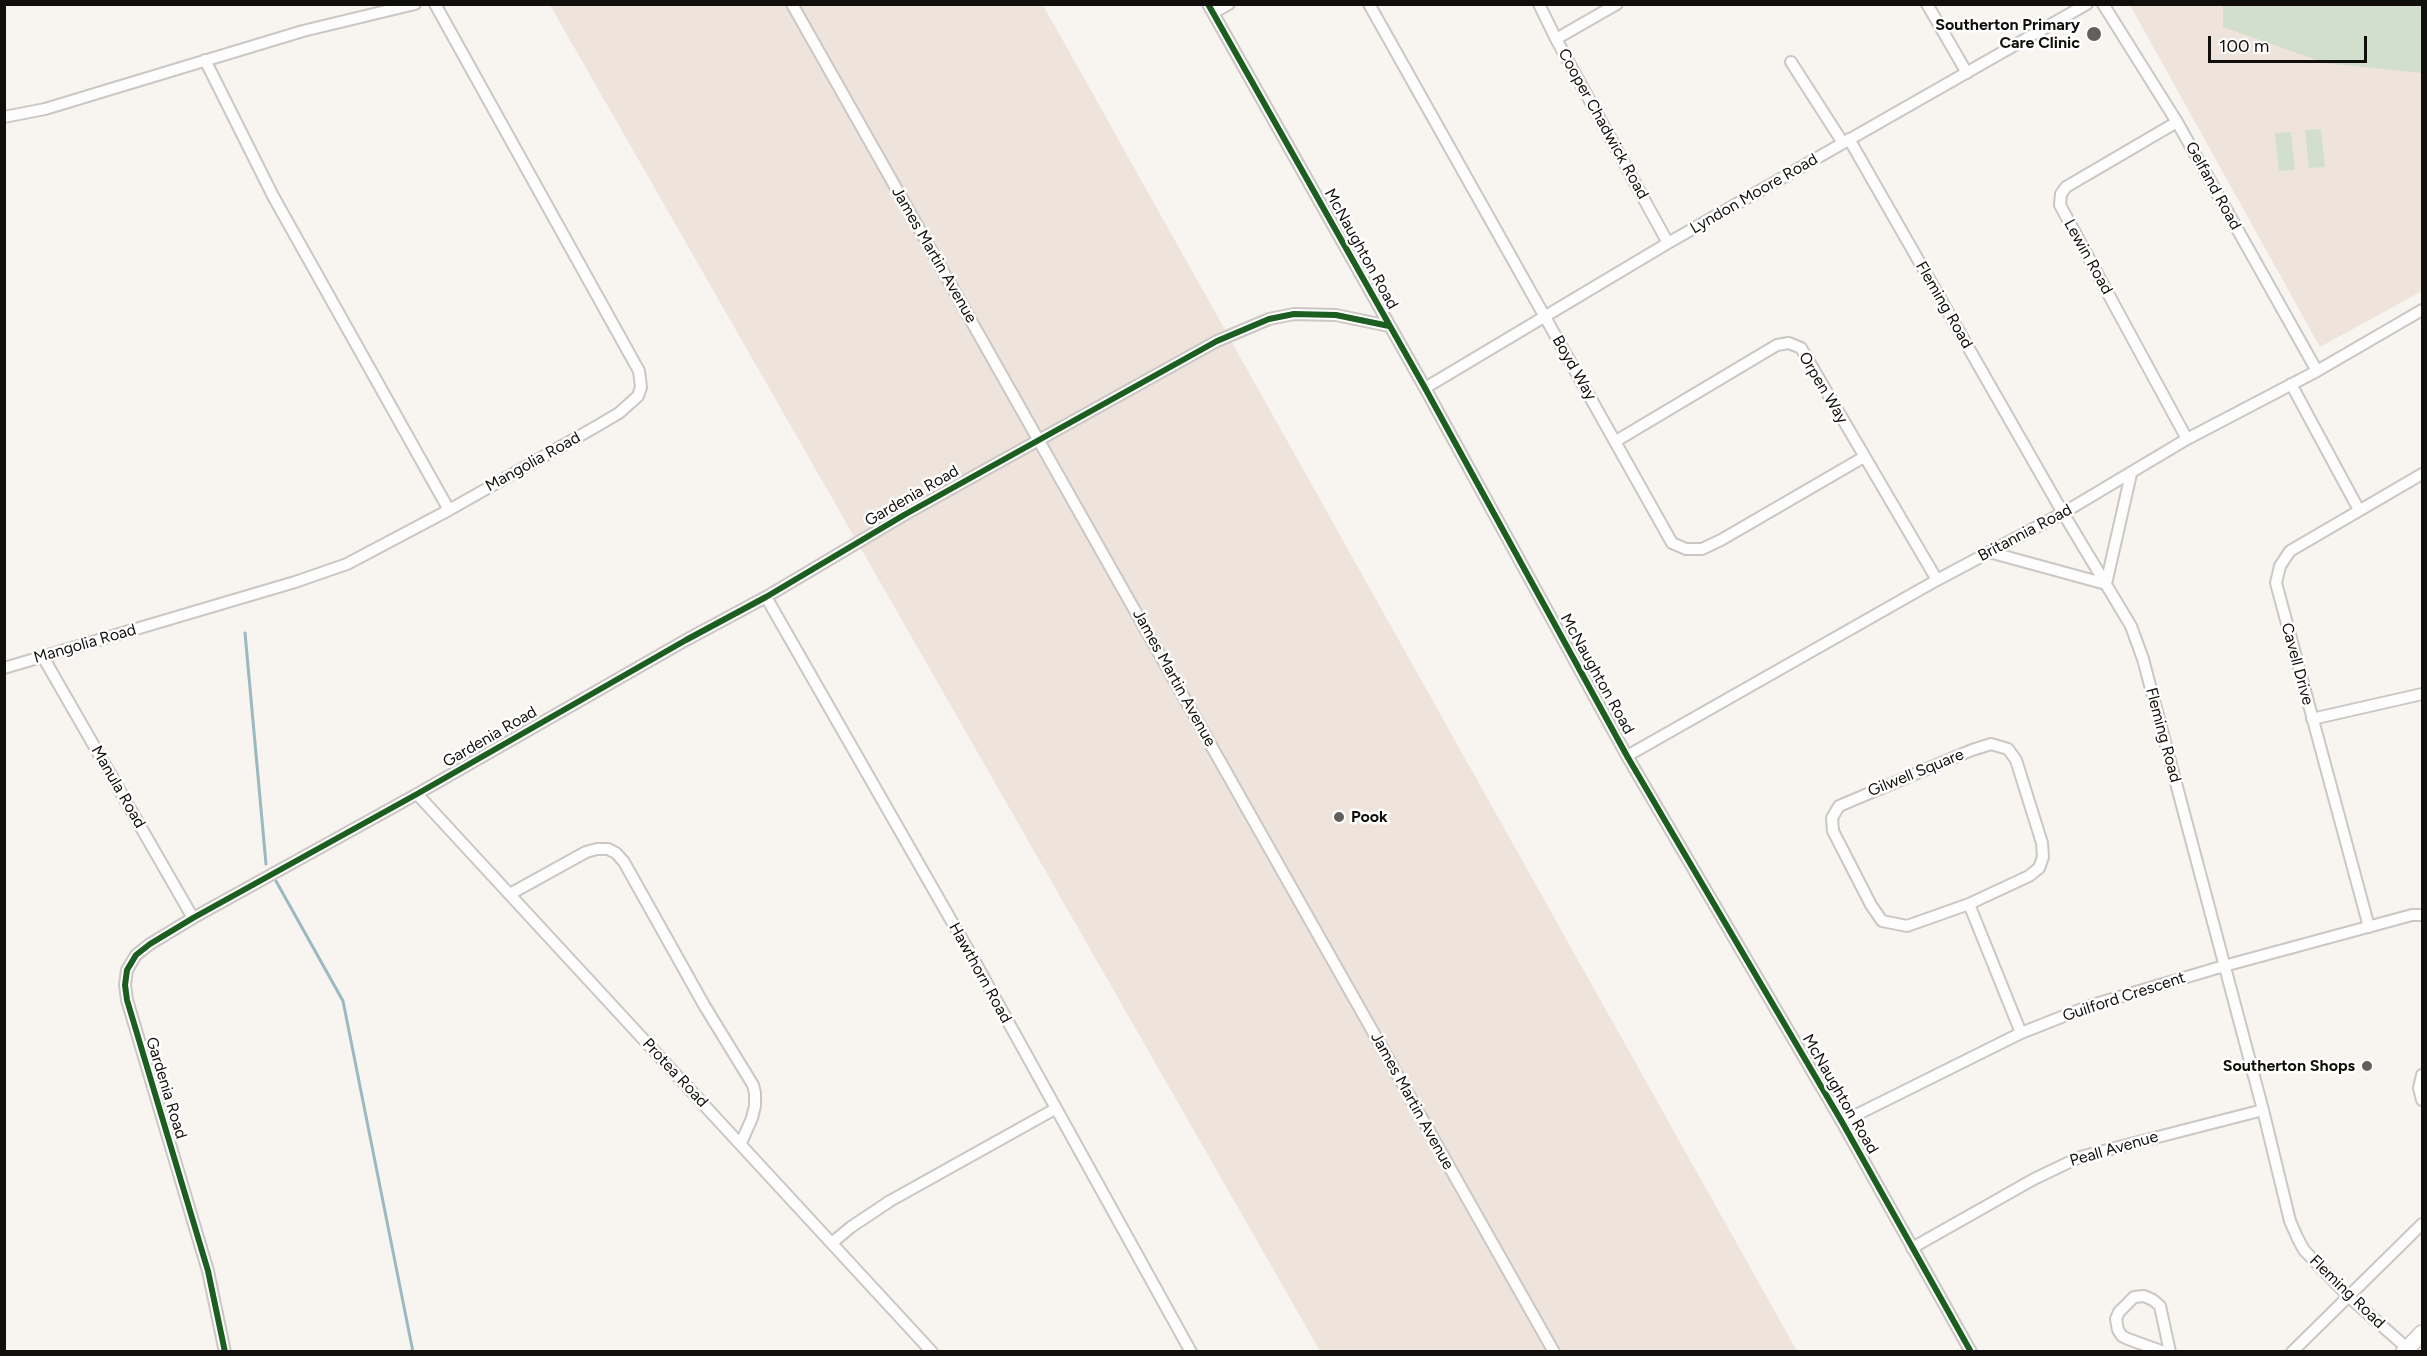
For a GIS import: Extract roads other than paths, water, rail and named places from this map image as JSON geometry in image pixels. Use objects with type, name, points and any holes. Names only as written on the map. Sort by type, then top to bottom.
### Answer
[{"type":"street","points":[[4,117],[45,109],[303,31],[415,4]]},
{"type":"street","name":"Mangolia Road","points":[[4,668],[323,573],[369,554],[619,413],[638,396],[641,378],[435,4]]},
{"type":"street","name":"James Martin Avenue","points":[[792,4],[1554,1352]]},
{"type":"street","points":[[1210,9],[1229,4]]},
{"type":"street","name":"Boyd Way","points":[[1369,4],[1672,543],[1686,549],[1702,549],[1864,457]]},
{"type":"street","name":"Cooper Chadwick Road","points":[[1539,4],[1668,243]]},
{"type":"street","points":[[1556,39],[1617,4]]},
{"type":"street","points":[[1927,4],[1967,73]]},
{"type":"street","name":"Lyndon Moore Road","points":[[1425,388],[1668,243],[2087,4]]},
{"type":"street","name":"Gelfand Road","points":[[2103,4],[2177,122],[2317,370]]},
{"type":"street","name":"McNaughton Road","points":[[1210,9],[1425,388],[1627,756],[1842,1122],[1971,1352]]},
{"type":"street","points":[[205,60],[279,206],[449,510]]},
{"type":"street","name":"Fleming Road","points":[[1791,62],[1846,141],[2131,626],[2143,659],[2263,1110],[2290,1221],[2304,1250],[2405,1350]]},
{"type":"street","name":"Lewin Road","points":[[2177,122],[2066,187],[2061,194],[2060,206],[2187,439]]},
{"type":"street","name":"Britannia Road","points":[[1627,756],[1937,580],[2063,513],[2132,474],[2187,439],[2317,370],[2422,309]]},
{"type":"street","name":"Gardenia Road","points":[[225,1352],[208,1271],[127,1000],[125,985],[128,970],[136,955],[193,918],[766,597],[904,515],[1217,341],[1269,319],[1294,314],[1335,315],[1389,326]]},
{"type":"street","name":"Orpen Way","points":[[1616,441],[1777,345],[1789,343],[1801,348],[1937,580]]},
{"type":"street","points":[[2290,384],[2359,510]]},
{"type":"street","points":[[1989,552],[2106,584],[2132,474]]},
{"type":"street","name":"Cavell Drive","points":[[2369,927],[2276,583],[2280,566],[2290,551],[2422,474]]},
{"type":"street","name":"Hawthorn Road","points":[[766,597],[975,962],[1191,1352]]},
{"type":"street","name":"Manula Road","points":[[44,657],[193,918]]},
{"type":"street","points":[[2312,720],[2422,694]]},
{"type":"street","name":"Gilwell Square","points":[[1991,744],[2007,749],[2016,760],[2042,843],[2043,856],[2039,868],[2029,876],[1969,904],[1907,926],[1882,921],[1871,905],[1833,831],[1832,818],[1839,806],[1972,750],[1991,744]]},
{"type":"street","name":"Protea Road","points":[[417,794],[833,1242],[932,1352]]},
{"type":"street","points":[[510,894],[586,852],[608,849],[616,853],[624,862],[753,1085],[755,1106],[741,1143]]},
{"type":"street","points":[[1969,904],[2021,1033]]},
{"type":"street","name":"Guilford Crescent","points":[[1842,1122],[2021,1033],[2092,1005],[2224,966],[2412,915],[2422,915]]},
{"type":"street","points":[[2422,1075],[2419,1088],[2422,1100]]},
{"type":"street","points":[[833,1242],[851,1227],[890,1202],[1055,1109]]},
{"type":"street","name":"Peall Avenue","points":[[1912,1248],[2034,1179],[2079,1157],[2263,1110]]},
{"type":"street","points":[[2292,1352],[2422,1224]]},
{"type":"street","points":[[2164,1352],[2128,1339],[2118,1330],[2116,1319],[2119,1312],[2134,1297],[2144,1296],[2160,1306],[2170,1352]]},
{"type":"street","points":[[2405,1350],[2422,1333]]},
{"type":"waterway","points":[[245,633],[266,864]]},
{"type":"waterway","points":[[276,881],[343,1001],[413,1352]]},
{"type":"place","name":"Southerton Primary Care Clinic","points":[[2094,34]]},
{"type":"place","name":"Pook","points":[[1339,817]]},
{"type":"place","name":"Southerton Shops","points":[[2367,1066]]}]
